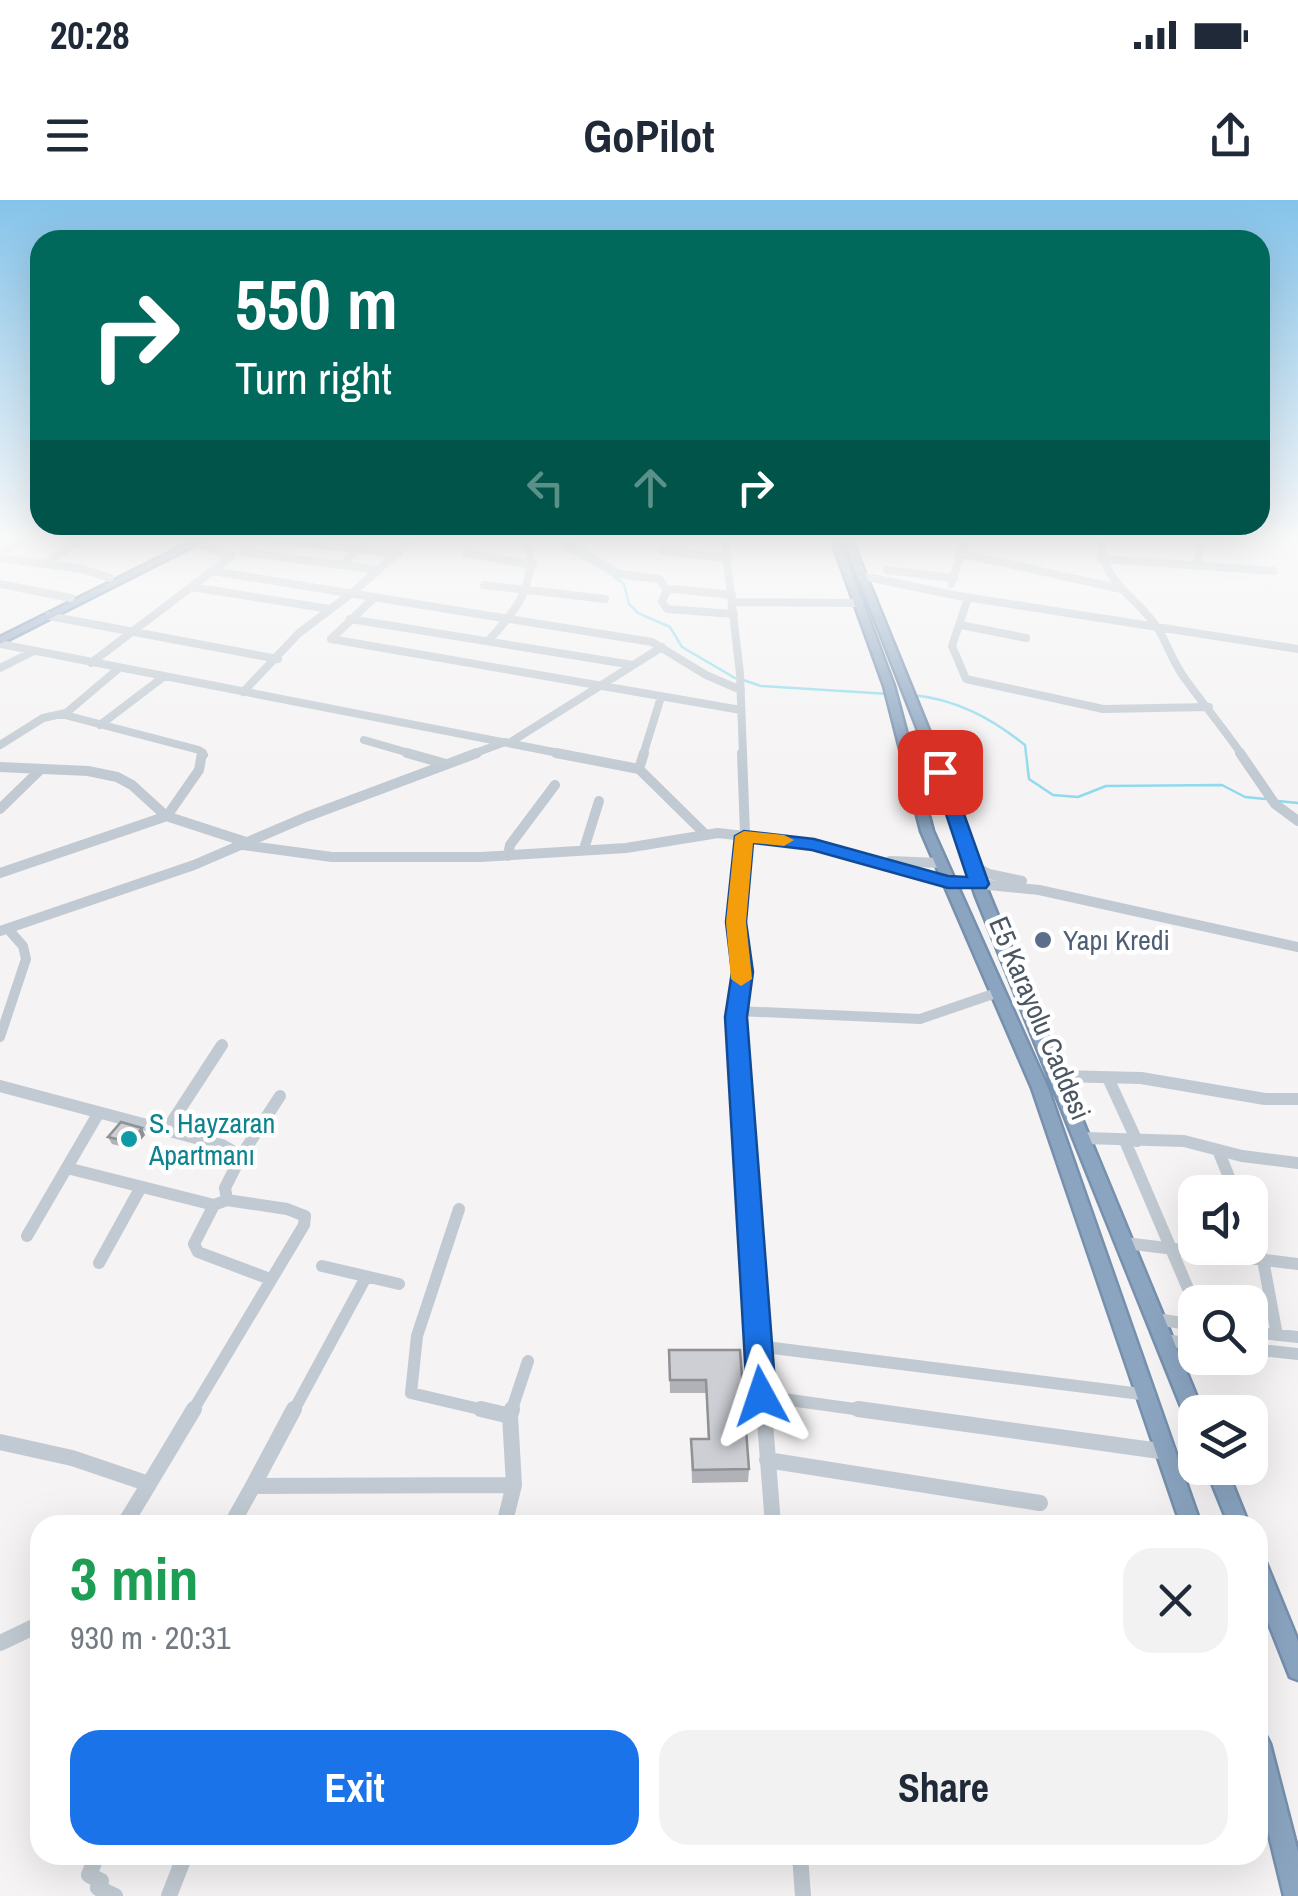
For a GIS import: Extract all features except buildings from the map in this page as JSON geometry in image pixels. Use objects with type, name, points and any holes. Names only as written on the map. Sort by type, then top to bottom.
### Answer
[{"type":"highway","points":[[0,640],[42,615]]},
{"type":"highway","name":"E5 Karayolu Caddesi","points":[[864,615],[891,692],[921,814],[939,863],[1040,1088],[1189,1515]]},
{"type":"highway","name":"E5 Karayolu Caddesi","points":[[878,615],[971,864],[1186,1395]]},
{"type":"highway","points":[[0,640],[49,616]]},
{"type":"highway","points":[[939,863],[971,864]]},
{"type":"highway","points":[[948,882],[979,884]]},
{"type":"highway","points":[[1223,1485],[1235,1515]]},
{"type":"highway","points":[[1268,1595],[1298,1669]]},
{"type":"highway","points":[[1268,1783],[1297,1896]]},
{"type":"street","points":[[91,663],[153,615]]},
{"type":"street","points":[[243,692],[278,660],[298,633],[323,615]]},
{"type":"street","points":[[354,615],[332,638],[741,710]]},
{"type":"street","points":[[485,615],[634,639],[662,647],[712,680],[740,682]]},
{"type":"street","points":[[488,641],[511,615]]},
{"type":"street","points":[[734,615],[744,836],[736,922],[742,972],[737,1012],[771,1515]]},
{"type":"street","points":[[963,615],[952,646],[966,679],[1103,709],[1208,706]]},
{"type":"street","points":[[1063,615],[1298,651]]},
{"type":"street","points":[[1074,615],[1157,629]]},
{"type":"street","points":[[1145,615],[1157,629],[1177,668],[1208,706],[1274,804],[1297,818]]},
{"type":"street","points":[[49,616],[278,660]]},
{"type":"street","points":[[350,619],[632,665]]},
{"type":"street","points":[[960,624],[1026,638]]},
{"type":"street","points":[[0,640],[34,652],[162,678],[639,769],[704,833]]},
{"type":"street","points":[[4,930],[72,910],[507,742],[662,647]]},
{"type":"street","points":[[0,668],[34,652]]},
{"type":"street","points":[[0,745],[43,718],[60,714],[118,669]]},
{"type":"street","points":[[100,725],[162,678]]},
{"type":"street","points":[[639,769],[661,697]]},
{"type":"street","points":[[0,873],[167,816],[199,770],[204,752],[60,714]]},
{"type":"street","points":[[364,740],[446,764]]},
{"type":"street","points":[[0,767],[89,770],[120,778],[140,788],[167,816],[246,844],[332,856],[508,856],[626,848],[704,833],[814,844],[948,882]]},
{"type":"street","points":[[0,808],[39,771]]},
{"type":"street","points":[[508,856],[510,846],[555,785]]},
{"type":"street","points":[[584,849],[599,801]]},
{"type":"street","points":[[852,856],[939,863]]},
{"type":"street","points":[[971,864],[1039,890]]},
{"type":"street","points":[[979,884],[1039,890],[1298,947]]},
{"type":"street","points":[[0,1037],[26,959],[23,946],[4,930]]},
{"type":"street","points":[[737,1012],[920,1019],[1000,992]]},
{"type":"street","points":[[166,1131],[222,1045]]},
{"type":"street","points":[[1058,1076],[1142,1078],[1265,1100],[1298,1100]]},
{"type":"street","points":[[1108,1078],[1187,1285]]},
{"type":"street","points":[[0,1086],[222,1145],[241,1156]]},
{"type":"street","points":[[270,1279],[198,1252],[194,1244],[220,1203],[241,1156],[280,1096]]},
{"type":"street","points":[[27,1236],[98,1114]]},
{"type":"street","points":[[1084,1138],[1184,1140],[1297,1166]]},
{"type":"street","points":[[1218,1150],[1228,1175]]},
{"type":"street","points":[[67,1168],[242,1208],[294,1209],[305,1216],[304,1225],[130,1515]]},
{"type":"street","points":[[99,1262],[142,1187]]},
{"type":"street","points":[[459,1209],[416,1336],[411,1393],[510,1416]]},
{"type":"street","points":[[1125,1244],[1178,1249]]},
{"type":"street","points":[[1268,1261],[1298,1264]]},
{"type":"street","points":[[1264,1265],[1277,1335]]},
{"type":"street","points":[[322,1266],[399,1284]]},
{"type":"street","points":[[237,1515],[364,1278]]},
{"type":"street","points":[[1156,1320],[1178,1323]]},
{"type":"street","points":[[1268,1334],[1298,1337]]},
{"type":"street","points":[[1164,1340],[1178,1342]]},
{"type":"street","points":[[757,1346],[1149,1396]]},
{"type":"street","points":[[1268,1351],[1298,1354]]},
{"type":"street","points":[[506,1515],[514,1485],[510,1416],[528,1362]]},
{"type":"street","points":[[761,1396],[1168,1452]]},
{"type":"street","points":[[0,1442],[72,1458],[149,1484]]},
{"type":"street","points":[[767,1460],[1040,1503]]},
{"type":"street","points":[[253,1486],[514,1485]]},
{"type":"street","points":[[0,1643],[30,1629]]},
{"type":"street","points":[[92,1865],[89,1875],[101,1881],[98,1888],[115,1896]]},
{"type":"street","points":[[169,1896],[181,1865]]},
{"type":"street","points":[[801,1865],[803,1896]]},
{"type":"waterway","points":[[643,615],[670,627],[682,647],[735,678]]},
{"type":"waterway","points":[[743,680],[761,686],[889,694]]},
{"type":"waterway","points":[[912,695],[958,705],[1012,735],[1025,745],[1029,779],[1053,795],[1078,797],[1106,786],[1222,785],[1245,797],[1265,799]]},
{"type":"waterway","points":[[1278,801],[1298,803]]},
{"type":"slow traffic","points":[[741,979],[736,922],[744,836],[784,840]]},
{"type":"place","name":"Yapı Kredi","points":[[1043,940]]},
{"type":"place","name":"S. Hayzaran Apartmanı","points":[[129,1139]]},
{"type":"route","points":[[761,1396],[736,1017],[742,972],[736,922],[744,836],[814,844],[948,882],[979,884],[940,772]]}]
